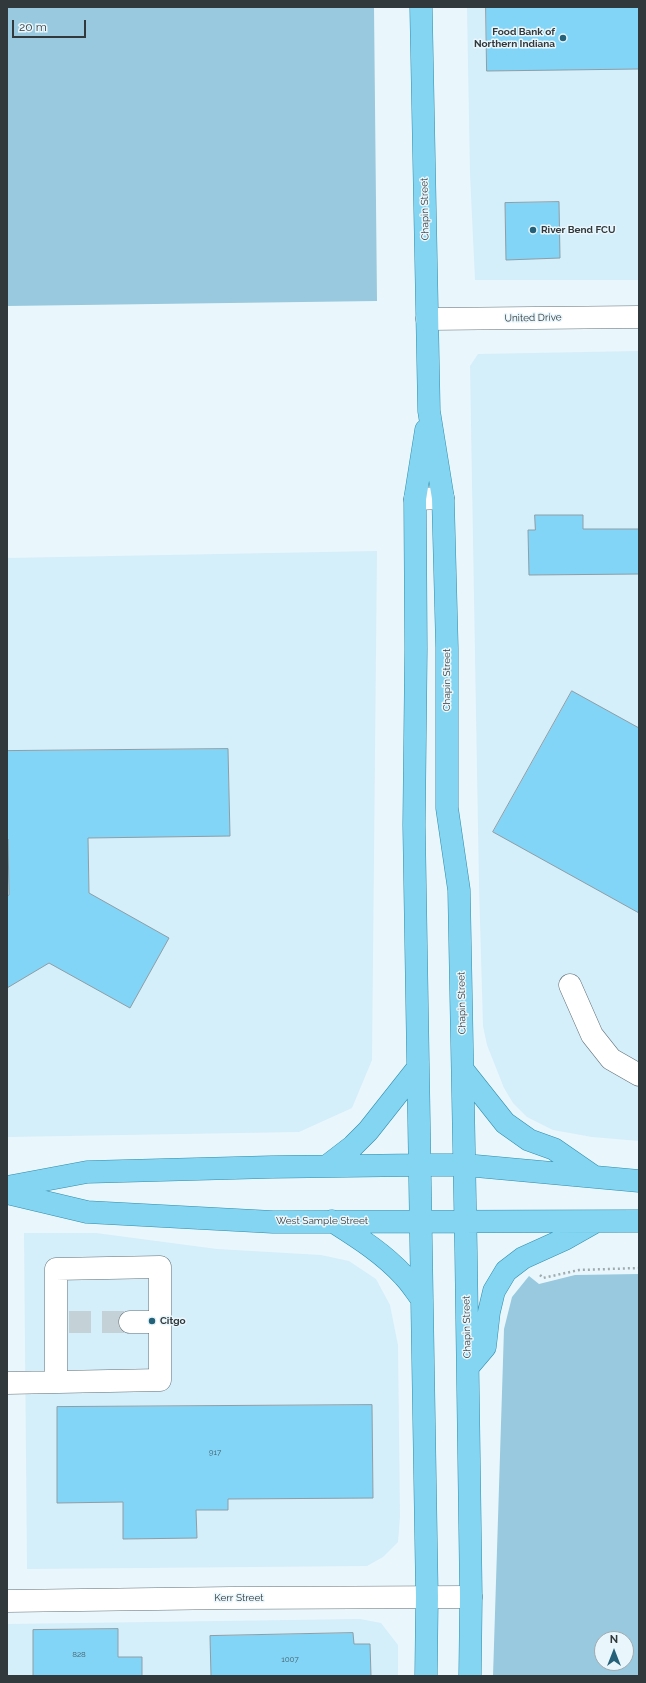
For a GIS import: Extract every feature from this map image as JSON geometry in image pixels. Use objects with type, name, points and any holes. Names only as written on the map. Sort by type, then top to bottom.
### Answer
[{"type":"main road","name":"Chapin Street","points":[[421,7],[429,411],[443,498],[447,648],[447,808],[459,890],[466,1222],[471,1598],[470,1676]]},
{"type":"main road","name":"Chapin Street","points":[[426,1676],[427,1598],[414,825],[416,650],[415,499],[429,411]]},
{"type":"main road","points":[[327,1166],[368,1131],[418,1069]]},
{"type":"main road","points":[[463,1070],[505,1123],[529,1140],[554,1149],[594,1177]]},
{"type":"main road","points":[[7,1187],[88,1172],[419,1165],[465,1165],[639,1181]]},
{"type":"main road","name":"West Sample Street","points":[[7,1193],[87,1212],[273,1222],[639,1221]]},
{"type":"main road","points":[[332,1221],[366,1243],[386,1259],[404,1276],[421,1298]]},
{"type":"main road","points":[[468,1367],[485,1347],[489,1312],[494,1291],[506,1271],[523,1258],[566,1239],[596,1222]]},
{"type":"street","name":"United Drive","points":[[427,319],[639,317]]},
{"type":"street","points":[[415,499],[443,498]]},
{"type":"street","points":[[570,985],[592,1035],[611,1059],[639,1075]]},
{"type":"street","points":[[7,1383],[160,1380],[160,1267],[56,1268],[62,1322],[56,1382]]},
{"type":"street","points":[[130,1322],[160,1322]]},
{"type":"street","name":"Kerr Street","points":[[7,1601],[471,1598]]},
{"type":"path","points":[[538,1273],[543,1278],[579,1270],[639,1268]]},
{"type":"shaded area","points":[[7,7],[374,7],[377,301],[7,306]]},
{"type":"shaded area","points":[[467,7],[639,7],[639,280],[475,280],[470,174]]},
{"type":"shaded area","points":[[639,351],[639,1141],[592,1137],[553,1130],[527,1117],[513,1103],[504,1088],[487,1045],[483,1026],[479,886],[470,366],[478,354]]},
{"type":"shaded area","points":[[377,551],[372,1060],[352,1108],[299,1132],[7,1137],[7,558]]},
{"type":"shaded area","points":[[24,1233],[96,1233],[217,1249],[321,1255],[349,1261],[376,1279],[390,1305],[398,1345],[400,1517],[398,1542],[383,1557],[367,1566],[27,1569]]},
{"type":"shaded area","points":[[639,1274],[639,1676],[493,1676],[504,1329],[512,1297],[529,1276],[539,1284],[575,1275]]},
{"type":"shaded area","points":[[360,1619],[381,1623],[398,1645],[398,1676],[7,1676],[7,1624]]},
{"type":"building","name":"Food Bank of Northern Indiana","points":[[486,7],[639,7],[639,69],[487,71]]},
{"type":"building","name":"River Bend FCU","points":[[559,202],[560,258],[506,260],[505,203]]},
{"type":"building","points":[[535,515],[583,515],[583,529],[639,529],[639,574],[529,575],[528,530],[535,530]]},
{"type":"building","points":[[572,691],[639,728],[639,913],[493,832]]},
{"type":"building","points":[[228,749],[230,836],[88,838],[89,893],[169,938],[130,1008],[49,963],[7,988],[7,896],[9,895],[7,839],[7,751]]},
{"type":"building","points":[[372,1405],[373,1498],[228,1499],[228,1510],[196,1510],[197,1538],[123,1539],[123,1502],[57,1503],[57,1407]]},
{"type":"building","points":[[118,1629],[118,1657],[142,1657],[142,1676],[33,1676],[33,1630]]},
{"type":"building","points":[[353,1633],[354,1644],[370,1644],[371,1676],[211,1676],[210,1636]]},
{"type":"tunnel","points":[[69,1322],[130,1322]]},
{"type":"place","name":"Food Bank of Northern Indiana","points":[[563,38]]},
{"type":"place","name":"River Bend FCU","points":[[533,230]]},
{"type":"place","name":"Citgo","points":[[152,1321]]}]
